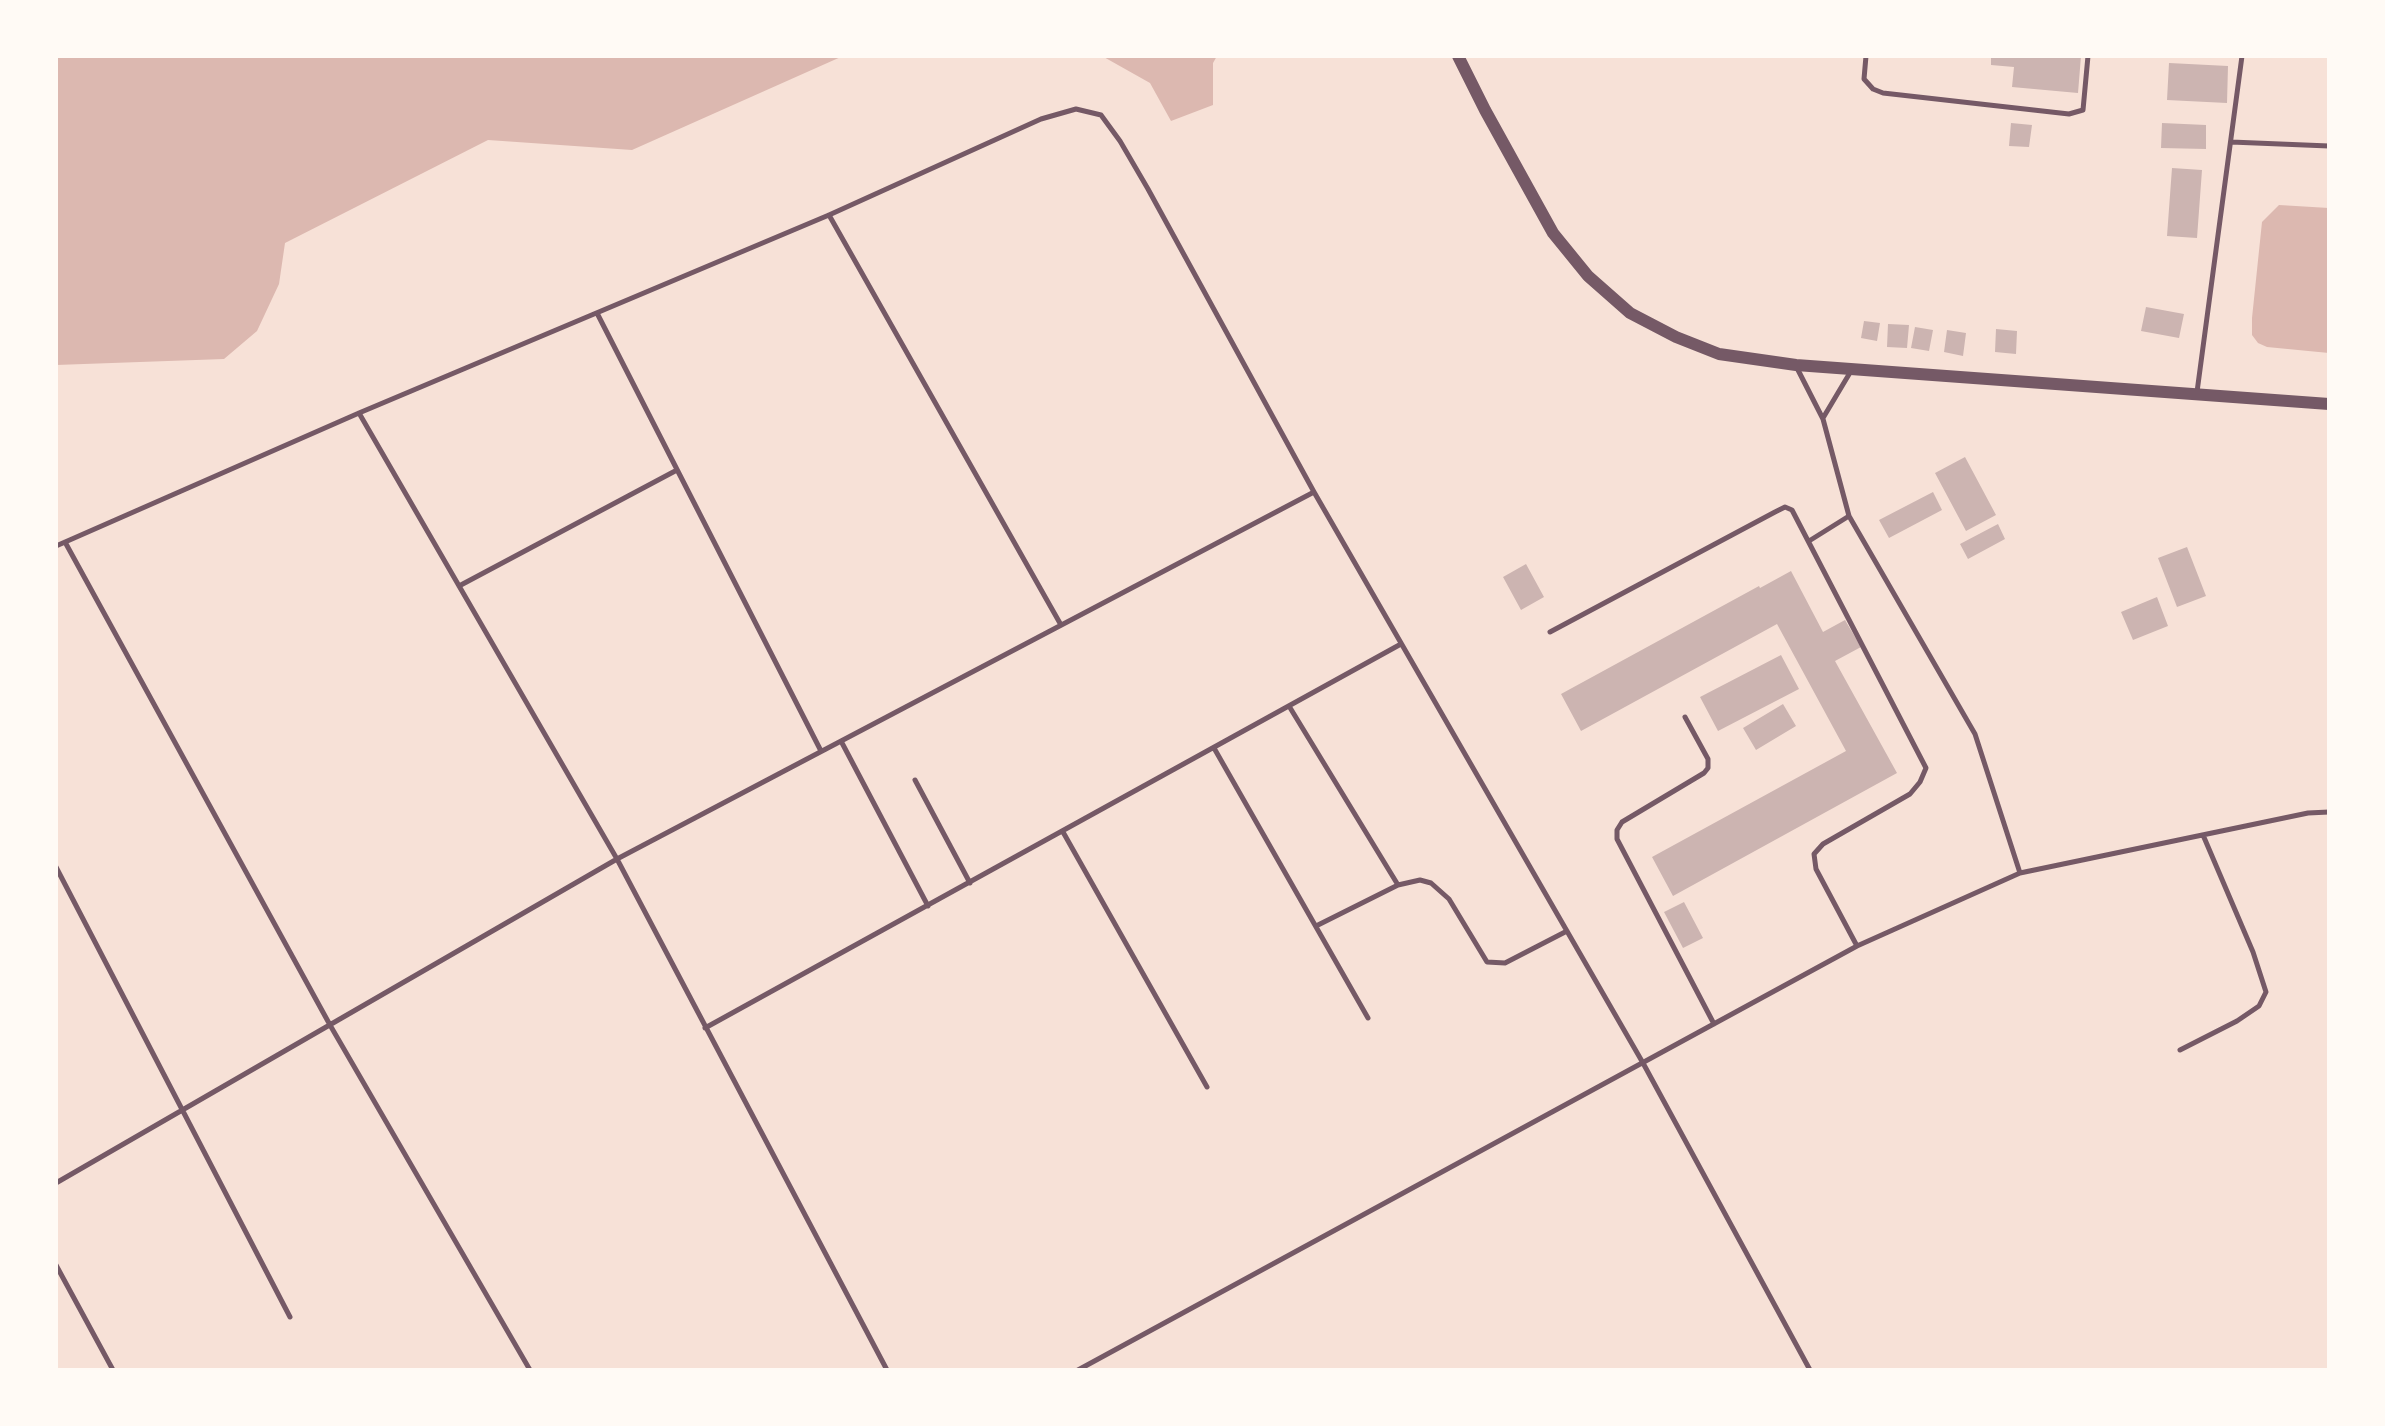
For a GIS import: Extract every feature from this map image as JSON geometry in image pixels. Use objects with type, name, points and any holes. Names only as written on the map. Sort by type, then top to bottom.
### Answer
[{"type":"street","points":[[1458,56],[1553,233],[1588,276],[1630,313],[1676,337],[1719,354],[1796,365],[2329,404]]},
{"type":"lane","points":[[1866,56],[1864,79],[1873,89],[1883,93],[2069,114],[2083,110],[2088,56]]},
{"type":"lane","points":[[2197,393],[2242,56]]},
{"type":"lane","points":[[56,546],[359,413],[598,315],[829,215],[1041,119],[1076,109],[1101,115],[1148,189],[1314,492],[1643,1063],[1810,1370]]},
{"type":"lane","points":[[2231,142],[2329,146]]},
{"type":"lane","points":[[829,215],[1061,625]]},
{"type":"lane","points":[[598,315],[821,751]]},
{"type":"lane","points":[[1796,365],[1823,419],[1849,516],[1975,734],[2020,873]]},
{"type":"lane","points":[[1823,419],[1852,369]]},
{"type":"lane","points":[[359,413],[617,859],[887,1370]]},
{"type":"lane","points":[[459,586],[677,470]]},
{"type":"lane","points":[[56,1183],[617,859],[1314,492]]},
{"type":"lane","points":[[1550,632],[1785,507],[1792,510],[1926,768],[1910,794],[1823,844],[1814,854],[1816,869],[1857,946]]},
{"type":"lane","points":[[1809,541],[1849,516]]},
{"type":"lane","points":[[65,542],[330,1025],[530,1370]]},
{"type":"lane","points":[[705,1028],[1401,644]]},
{"type":"lane","points":[[1289,706],[1398,885]]},
{"type":"lane","points":[[1685,717],[1708,759],[1708,768],[1622,822],[1617,830],[1617,839],[1714,1024]]},
{"type":"lane","points":[[841,741],[928,906]]},
{"type":"lane","points":[[1214,748],[1368,1018]]},
{"type":"lane","points":[[915,780],[970,883]]},
{"type":"lane","points":[[1078,1370],[1857,946],[2020,873],[2308,813],[2329,812]]},
{"type":"lane","points":[[1063,832],[1207,1087]]},
{"type":"lane","points":[[2180,1050],[2237,1021],[2259,1006],[2266,992],[2253,952],[2203,835]]},
{"type":"lane","points":[[56,867],[290,1317]]},
{"type":"lane","points":[[1316,926],[1398,885],[1420,880],[1431,883],[1449,899],[1487,962],[1505,963],[1567,931]]},
{"type":"lane","points":[[56,1265],[113,1370]]},
{"type":"shaded area","points":[[56,56],[843,56],[632,150],[488,140],[285,243],[279,284],[257,331],[224,359],[56,365]]},
{"type":"shaded area","points":[[1102,56],[1217,56],[1213,63],[1213,105],[1171,121],[1150,83]]},
{"type":"shaded area","points":[[2279,205],[2329,208],[2329,353],[2267,347],[2258,343],[2252,335],[2262,222]]},
{"type":"building","points":[[1991,56],[2081,56],[2078,93],[2012,87],[2014,67],[1991,65]]},
{"type":"building","points":[[2169,63],[2228,66],[2227,103],[2167,100]]},
{"type":"building","points":[[2011,123],[2032,125],[2029,147],[2009,146]]},
{"type":"building","points":[[2162,123],[2206,125],[2206,149],[2161,148]]},
{"type":"building","points":[[2172,168],[2202,170],[2197,238],[2167,236]]},
{"type":"building","points":[[2146,307],[2184,314],[2179,338],[2141,331]]},
{"type":"building","points":[[1864,321],[1880,323],[1877,341],[1861,338]]},
{"type":"building","points":[[1888,324],[1909,325],[1907,348],[1887,347]]},
{"type":"building","points":[[1915,327],[1933,330],[1929,351],[1911,348]]},
{"type":"building","points":[[1996,329],[2017,331],[2016,354],[1995,352]]},
{"type":"building","points":[[1947,330],[1966,333],[1963,356],[1944,352]]},
{"type":"building","points":[[1965,457],[1996,515],[1966,531],[1935,473]]},
{"type":"building","points":[[1933,492],[1942,510],[1889,538],[1879,520]]},
{"type":"building","points":[[1998,524],[2005,539],[1968,559],[1960,544]]},
{"type":"building","points":[[2187,547],[2206,596],[2177,607],[2158,558]]},
{"type":"building","points":[[1526,564],[1544,597],[1521,610],[1503,577]]},
{"type":"building","points":[[1791,571],[1823,632],[1845,620],[1861,647],[1835,661],[1897,773],[1673,896],[1652,857],[1846,751],[1777,624],[1581,731],[1561,694]]},
{"type":"building","points":[[2157,597],[2168,626],[2133,640],[2121,612]]},
{"type":"building","points":[[1781,655],[1799,689],[1718,731],[1700,697]]},
{"type":"building","points":[[1783,704],[1796,726],[1756,750],[1743,728]]},
{"type":"building","points":[[1684,902],[1703,938],[1683,948],[1664,912]]}]
